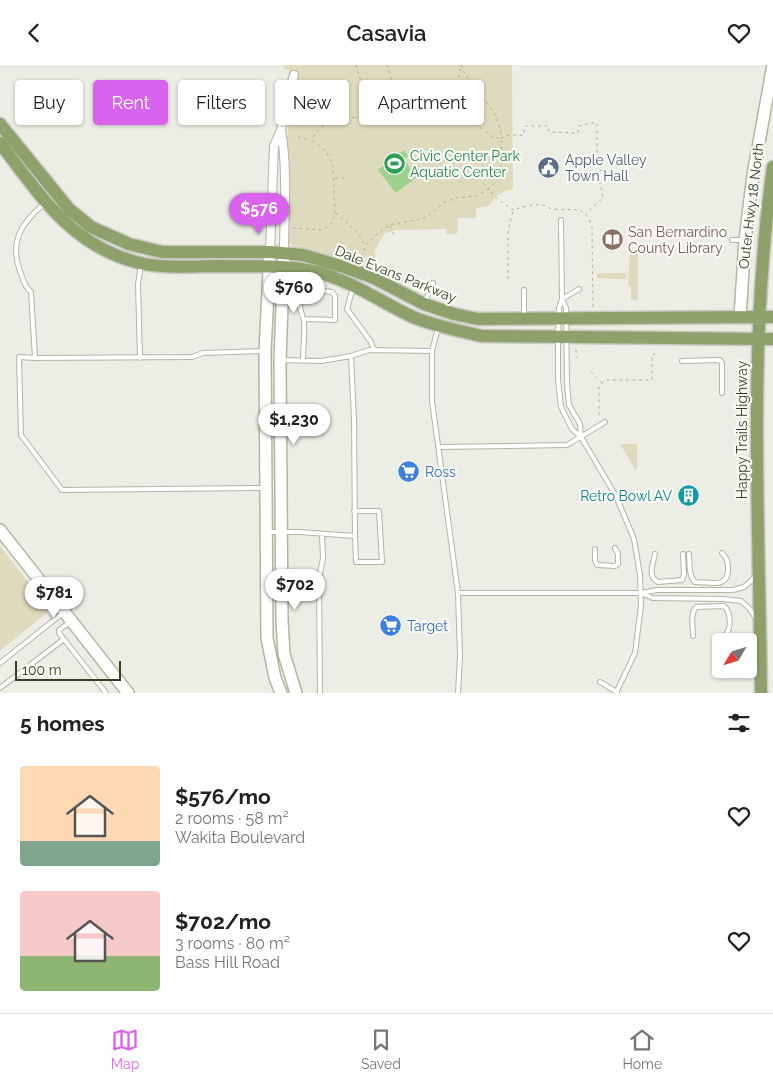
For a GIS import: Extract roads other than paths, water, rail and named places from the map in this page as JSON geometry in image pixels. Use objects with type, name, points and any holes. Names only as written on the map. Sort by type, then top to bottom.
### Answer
[{"type":"main road","name":"Outer Hwy 18 North","points":[[740,317],[745,240],[753,175],[773,65]]},
{"type":"main road","name":"Dale Evans Parkway","points":[[0,124],[68,209],[83,222],[129,244],[162,252],[270,252],[303,255],[372,277],[424,304],[454,315],[478,319],[647,314],[773,317]]},
{"type":"main road","name":"Dale Evans Parkway","points":[[0,143],[46,203],[64,222],[97,246],[124,258],[142,263],[173,267],[284,267],[318,272],[353,285],[414,317],[438,326],[482,336],[773,339]]},
{"type":"main road","name":"Happy Trails Highway","points":[[761,693],[757,495],[758,339],[761,271],[773,167]]},
{"type":"main road","points":[[270,252],[265,351],[267,638],[280,693]]},
{"type":"main road","points":[[284,253],[280,360],[282,620],[284,654],[296,693]]},
{"type":"main road","points":[[0,529],[128,693]]},
{"type":"street","points":[[270,252],[274,145],[281,130],[294,75]]},
{"type":"street","points":[[281,130],[285,178],[284,253]]},
{"type":"lane","points":[[314,84],[323,86],[328,94],[326,107],[318,111],[306,108],[302,101],[303,92],[314,84]]},
{"type":"lane","points":[[35,358],[31,292],[26,287],[17,263],[16,246],[18,235],[24,222],[56,194]]},
{"type":"lane","points":[[561,220],[562,299],[559,307],[562,318],[562,338],[558,379],[561,407],[572,429],[581,437],[616,496],[634,539],[642,593],[634,653],[617,693],[600,682]]},
{"type":"lane","points":[[732,240],[745,240]]},
{"type":"lane","points":[[140,358],[138,284],[142,263]]},
{"type":"lane","points":[[424,304],[433,283]]},
{"type":"lane","points":[[353,285],[347,309],[371,342],[374,350]]},
{"type":"lane","points":[[303,361],[304,319],[300,308],[301,295],[306,291],[315,289],[332,292],[335,296],[335,320],[304,319]]},
{"type":"lane","points":[[562,299],[579,289]]},
{"type":"lane","points":[[524,290],[524,319]]},
{"type":"lane","points":[[562,318],[562,338],[569,405],[580,424],[581,437]]},
{"type":"lane","points":[[438,326],[432,351],[432,395],[458,593],[460,656],[458,693]]},
{"type":"lane","points":[[280,360],[321,361],[374,350],[432,351]]},
{"type":"lane","points":[[265,351],[203,353],[192,357],[19,357],[21,435],[62,490],[267,488]]},
{"type":"lane","points":[[351,356],[354,419],[354,511],[354,536],[356,562],[382,562],[379,511],[354,511]]},
{"type":"lane","points":[[682,361],[720,360],[722,363],[722,393]]},
{"type":"lane","points":[[438,447],[568,445],[605,421]]},
{"type":"lane","points":[[266,532],[354,536]]},
{"type":"lane","points":[[320,693],[319,578],[324,558],[322,535]]},
{"type":"lane","points":[[596,549],[595,560],[597,565],[615,566],[618,564],[618,554],[615,549]]},
{"type":"lane","points":[[689,554],[692,580],[695,582],[722,582],[728,579],[729,575],[728,560],[722,553]]},
{"type":"lane","points":[[655,554],[651,573],[655,581],[658,582],[682,580],[684,574],[683,554]]},
{"type":"lane","points":[[458,593],[642,593],[657,590],[733,590],[744,587],[759,573]]},
{"type":"lane","points":[[642,593],[653,599],[723,599],[740,601],[755,616],[760,630]]},
{"type":"lane","points":[[693,636],[692,616],[693,610],[696,607],[724,606],[729,611],[729,629],[726,633]]},
{"type":"lane","points":[[68,616],[59,633],[106,693]]},
{"type":"lane","points":[[0,663],[68,616]]},
{"type":"lane","points":[[0,688],[64,639]]},
{"type":"place","name":"Civic Center Park Aquatic Center","points":[[394,164]]},
{"type":"place","name":"Apple Valley Town Hall","points":[[549,168]]},
{"type":"place","name":"San Bernardino County Library","points":[[612,240]]},
{"type":"place","name":"Ross","points":[[409,472]]},
{"type":"place","name":"Retro Bowl AV","points":[[688,496]]},
{"type":"place","name":"Target","points":[[391,626]]}]
